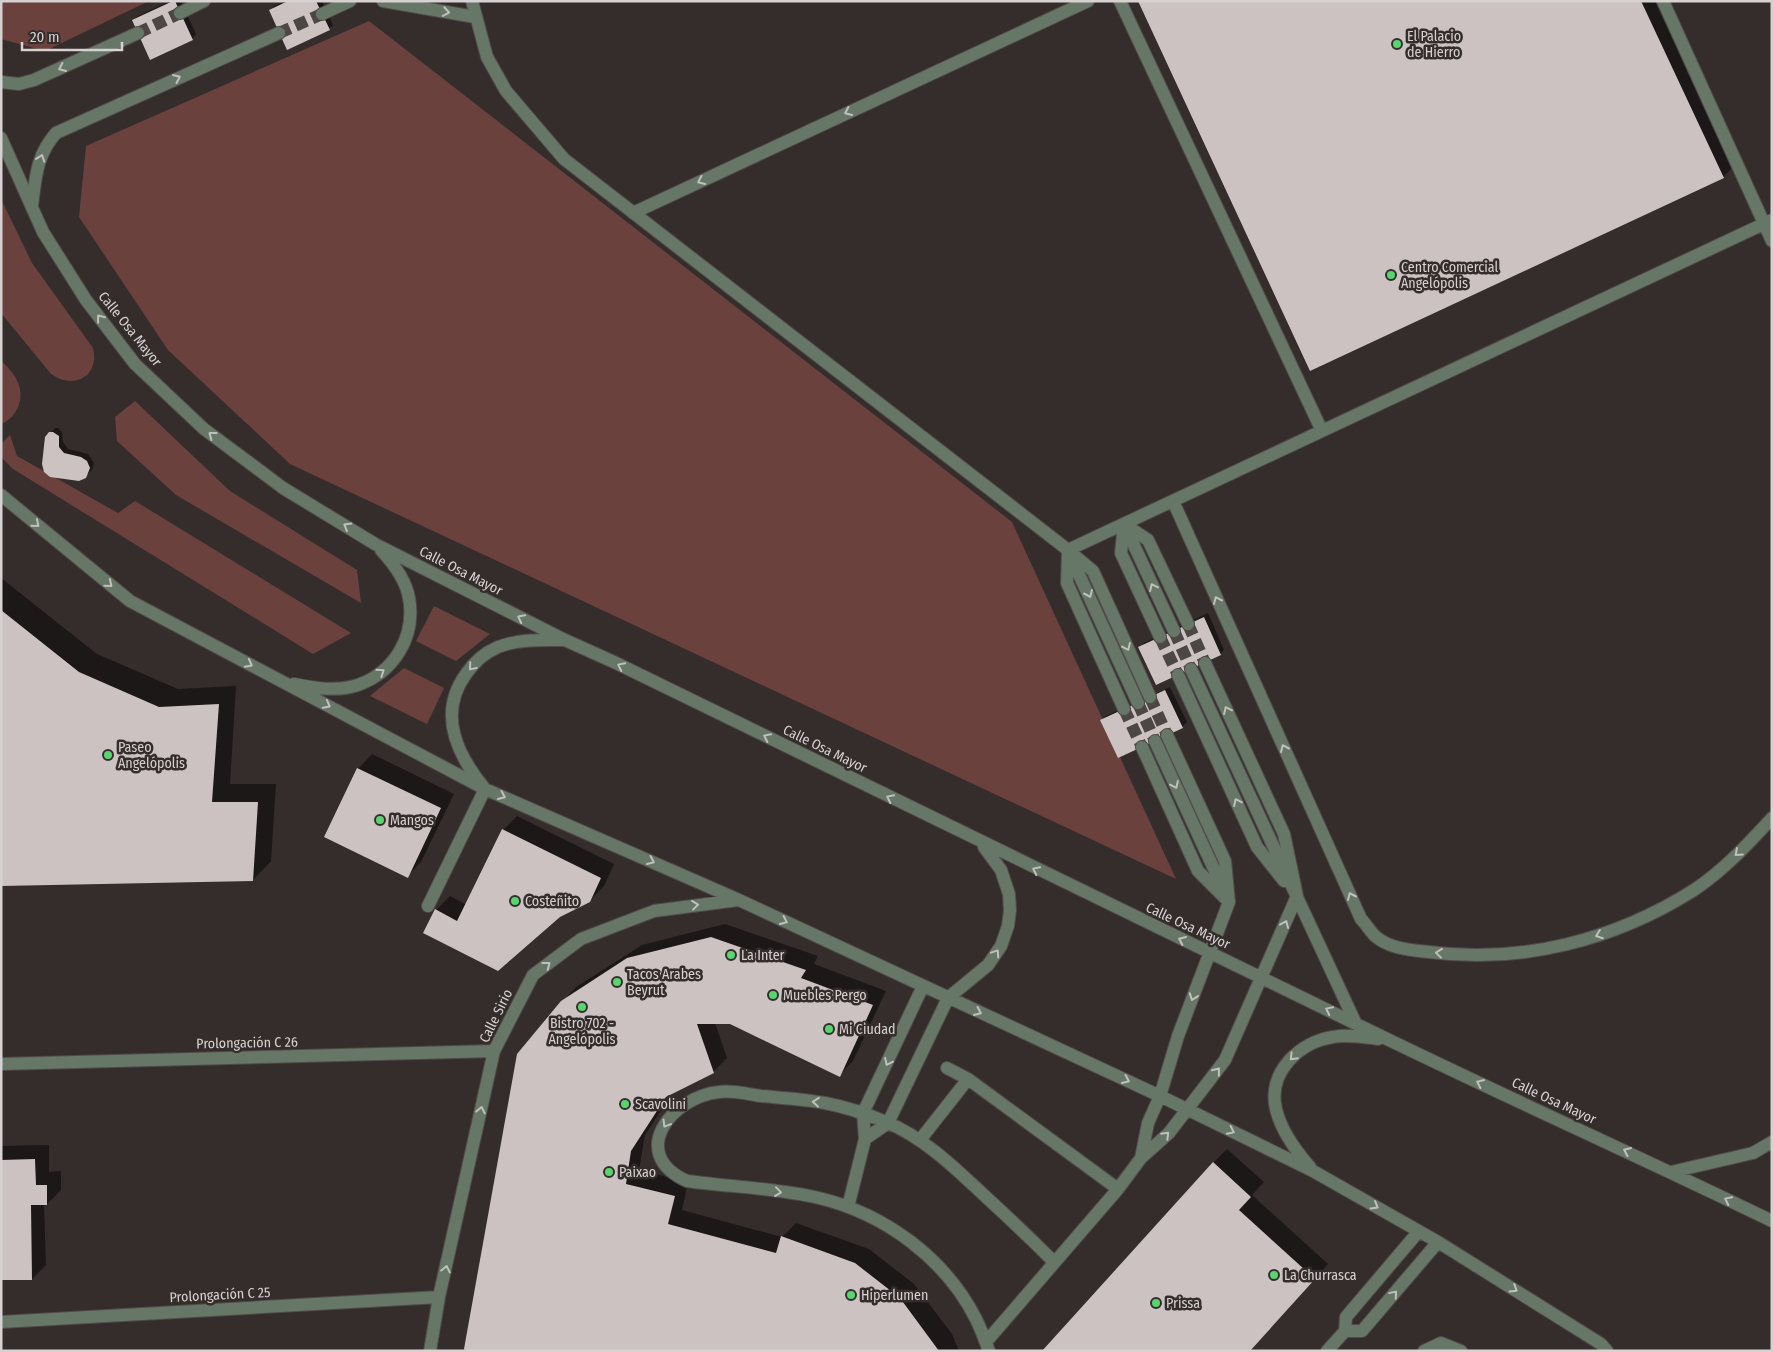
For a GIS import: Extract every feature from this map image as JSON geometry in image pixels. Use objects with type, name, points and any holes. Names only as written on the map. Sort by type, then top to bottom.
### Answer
[{"type":"street","points":[[180,13],[204,1]]},
{"type":"street","points":[[322,14],[350,1]]},
{"type":"street","points":[[383,1],[475,17]]},
{"type":"street","points":[[472,1],[475,17],[488,56],[506,91],[564,159],[1093,571],[1150,697]]},
{"type":"street","points":[[633,213],[1088,1]]},
{"type":"street","points":[[1120,1],[1322,431]]},
{"type":"street","points":[[1663,1],[1768,222],[1772,241]]},
{"type":"street","points":[[1,82],[19,84],[34,80],[138,33]]},
{"type":"street","points":[[32,205],[39,158],[46,144],[56,133],[279,33]]},
{"type":"street","name":"Calle Osa Mayor","points":[[1,138],[43,232],[86,300],[135,364],[204,429],[283,488],[376,544],[565,640],[625,667],[981,843],[1262,977],[1388,1040],[1772,1221]]},
{"type":"street","points":[[1068,550],[1768,222]]},
{"type":"street","points":[[1,495],[130,601],[485,789],[739,900],[1160,1096],[1313,1171],[1438,1242],[1601,1344],[1607,1351]]},
{"type":"street","points":[[1173,501],[1361,919],[1376,937],[1398,948],[1459,956],[1521,954],[1582,942],[1640,920],[1693,890],[1742,851],[1772,818]]},
{"type":"street","points":[[1124,524],[1148,540],[1188,624]]},
{"type":"street","points":[[1124,524],[1174,631]]},
{"type":"street","points":[[1124,524],[1121,553],[1160,637]]},
{"type":"street","points":[[284,683],[316,688],[340,689],[357,686],[386,670],[396,659],[410,629],[409,598],[398,571],[376,544]]},
{"type":"street","points":[[1068,550],[1138,703]]},
{"type":"street","points":[[1068,550],[1067,583],[1124,709]]},
{"type":"street","points":[[485,789],[470,771],[455,738],[452,725],[453,712],[460,683],[484,654],[497,647],[518,641],[565,640]]},
{"type":"street","points":[[987,1346],[1054,1262],[1118,1189],[1141,1158],[1170,1132],[1225,1060],[1297,896],[1284,834],[1205,662]]},
{"type":"street","points":[[1191,669],[1356,1024]]},
{"type":"street","points":[[1178,675],[1257,847],[1297,896]]},
{"type":"street","points":[[1141,1158],[1148,1123],[1160,1096],[1178,1036],[1229,902],[1225,861],[1167,735]]},
{"type":"street","points":[[1155,741],[1229,902]]},
{"type":"street","points":[[1142,747],[1198,871],[1229,902]]},
{"type":"street","points":[[428,906],[485,789]]},
{"type":"street","points":[[865,1138],[888,1123],[948,998],[988,964],[1001,946],[1008,926],[1010,910],[1006,882],[1001,870],[981,843]]},
{"type":"street","name":"Calle Sirio","points":[[430,1351],[494,1051],[533,975],[581,939],[654,911],[739,900]]},
{"type":"street","points":[[848,1207],[865,1138],[863,1113],[923,986]]},
{"type":"street","points":[[1313,1171],[1292,1144],[1275,1108],[1275,1086],[1282,1070],[1291,1057],[1318,1040],[1334,1036],[1388,1040]]},
{"type":"street","name":"Prolongación C 26","points":[[1,1064],[494,1051]]},
{"type":"street","points":[[947,1068],[968,1079],[1118,1189]]},
{"type":"street","points":[[920,1140],[968,1079]]},
{"type":"street","points":[[987,1346],[977,1320],[948,1277],[932,1260],[900,1233],[867,1215],[818,1198],[687,1181],[676,1176],[661,1159],[658,1145],[662,1130],[677,1109],[694,1100],[721,1092],[825,1103],[863,1113],[888,1123],[920,1140],[962,1174],[1054,1262]]},
{"type":"street","points":[[1671,1172],[1753,1153],[1772,1142]]},
{"type":"street","points":[[1327,1351],[1345,1331],[1346,1317],[1419,1231]]},
{"type":"street","points":[[1345,1331],[1362,1331],[1438,1242]]},
{"type":"street","name":"Prolongación C 25","points":[[1,1322],[440,1297]]},
{"type":"street","points":[[1424,1351],[1441,1343],[1460,1351]]},
{"type":"shaded area","points":[[1,1],[149,1],[45,51],[1,39]]},
{"type":"shaded area","points":[[369,21],[1012,522],[1176,879],[290,464],[168,350],[79,217],[86,146]]},
{"type":"shaded area","points":[[1,199],[32,263],[93,348],[94,358],[92,367],[83,378],[68,381],[59,379],[51,374],[1,313]]},
{"type":"shaded area","points":[[1,360],[17,380],[21,395],[15,412],[7,421],[1,424]]},
{"type":"shaded area","points":[[135,401],[230,491],[357,570],[361,603],[176,495],[117,441],[115,417]]},
{"type":"shaded area","points":[[10,435],[17,456],[118,513],[135,501],[351,633],[313,654],[13,469],[1,457],[1,444]]},
{"type":"shaded area","points":[[434,606],[490,634],[456,661],[416,641]]},
{"type":"shaded area","points":[[404,668],[444,688],[427,724],[370,696]]},
{"type":"building","points":[[175,1],[193,40],[150,60],[132,20]]},
{"type":"building","points":[[288,1],[316,1],[330,30],[287,50],[269,10]]},
{"type":"building","name":"Centro Comercial Angelópolis","points":[[1138,1],[1641,1],[1724,178],[1310,371]]},
{"type":"building","points":[[49,432],[59,436],[59,447],[64,453],[81,457],[87,461],[90,468],[86,478],[79,481],[50,477],[44,472],[42,464],[45,437]]},
{"type":"building","name":"Paseo Angelópolis","points":[[1,610],[79,672],[159,707],[219,704],[212,802],[258,802],[253,881],[1,886]]},
{"type":"building","points":[[1204,617],[1221,655],[1156,685],[1138,647]]},
{"type":"building","points":[[1165,690],[1183,728],[1118,758],[1100,720]]},
{"type":"building","points":[[357,768],[441,808],[408,878],[324,837]]},
{"type":"building","points":[[502,829],[601,878],[590,902],[560,917],[498,971],[423,933],[435,909],[457,921]]},
{"type":"building","points":[[711,937],[806,970],[801,978],[873,1005],[840,1077],[730,1024],[697,1024],[714,1073],[666,1097],[631,1151],[626,1184],[675,1196],[668,1224],[776,1253],[781,1236],[855,1263],[900,1298],[939,1351],[466,1351],[464,1349],[517,1054],[561,1001],[627,958]]},
{"type":"building","points":[[35,1159],[36,1185],[47,1185],[47,1205],[31,1205],[32,1280],[1,1280],[1,1160]]},
{"type":"building","points":[[1213,1162],[1251,1197],[1239,1210],[1315,1279],[1250,1351],[1042,1351]]},
{"type":"tunnel","points":[[138,33],[180,13]]},
{"type":"tunnel","points":[[279,33],[322,14]]},
{"type":"tunnel","points":[[1188,624],[1205,663]]},
{"type":"tunnel","points":[[1174,631],[1191,669]]},
{"type":"tunnel","points":[[1160,637],[1178,675]]},
{"type":"tunnel","points":[[1150,697],[1167,735]]},
{"type":"tunnel","points":[[1138,703],[1155,741]]},
{"type":"tunnel","points":[[1124,709],[1142,747]]},
{"type":"place","name":"El Palacio de Hierro","points":[[1397,44]]},
{"type":"place","name":"Centro Comercial Angelópolis","points":[[1391,275]]},
{"type":"place","name":"Paseo Angelópolis","points":[[108,755]]},
{"type":"place","name":"Mangos","points":[[380,820]]},
{"type":"place","name":"Costeñito","points":[[515,901]]},
{"type":"place","name":"La Inter","points":[[731,955]]},
{"type":"place","name":"Tacos Arabes Beyrut","points":[[617,982]]},
{"type":"place","name":"Muebles Pergo","points":[[773,995]]},
{"type":"place","name":"Bistro 702 - Angelópolis","points":[[582,1007]]},
{"type":"place","name":"Mi Ciudad","points":[[829,1029]]},
{"type":"place","name":"Scavolini","points":[[625,1104]]},
{"type":"place","name":"Paixao","points":[[609,1172]]},
{"type":"place","name":"La Churrasca","points":[[1274,1275]]},
{"type":"place","name":"Hiperlumen","points":[[851,1295]]},
{"type":"place","name":"Prissa","points":[[1156,1303]]}]
